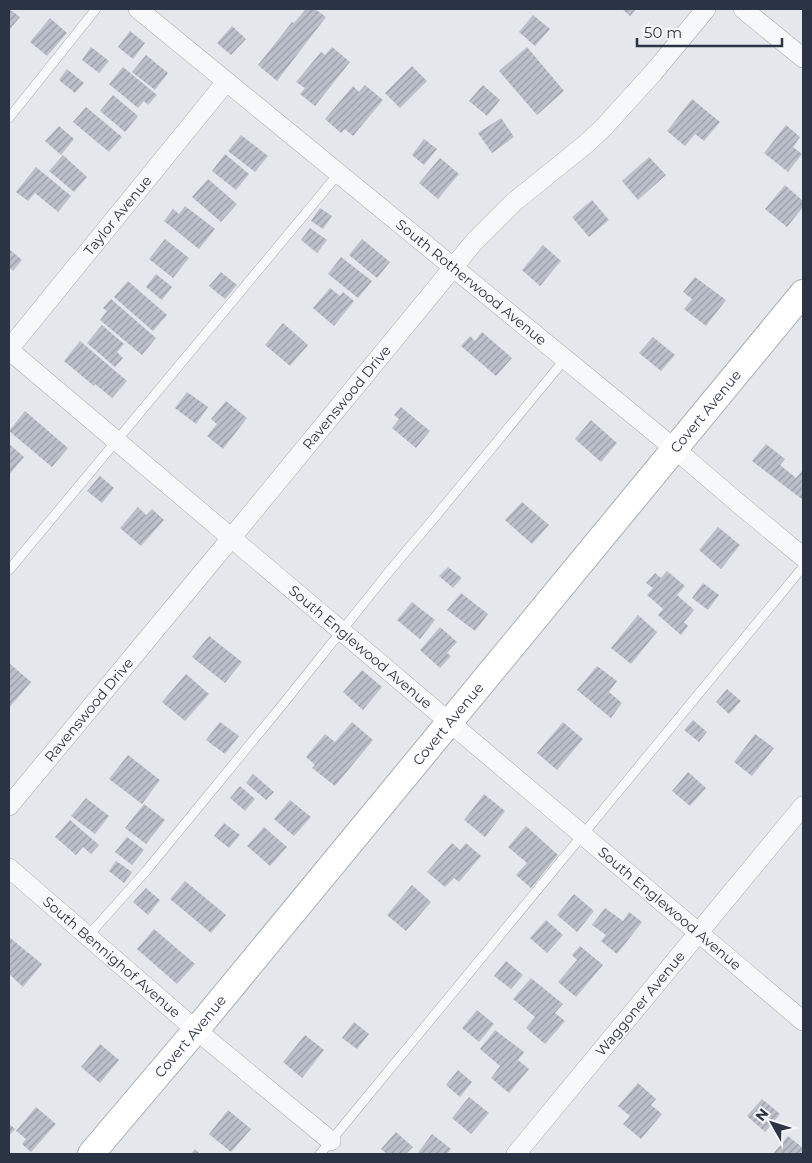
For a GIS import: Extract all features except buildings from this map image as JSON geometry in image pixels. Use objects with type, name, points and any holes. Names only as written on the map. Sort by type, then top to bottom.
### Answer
[{"type":"main road","name":"Covert Avenue","points":[[91,1154],[196,1030],[803,293]]},
{"type":"street","name":"South Rotherwood Avenue","points":[[138,9],[566,359],[803,557]]},
{"type":"street","name":"Ravenswood Drive","points":[[9,806],[474,242],[514,202],[586,144],[604,127],[653,73],[706,9]]},
{"type":"street","points":[[743,9],[803,58]]},
{"type":"street","name":"Taylor Avenue","points":[[9,350],[226,82]]},
{"type":"street","name":"South Englewood Avenue","points":[[9,350],[803,1021]]},
{"type":"street","name":"Waggoner Avenue","points":[[516,1154],[803,806]]},
{"type":"street","name":"South Bennighof Avenue","points":[[9,868],[196,1030],[326,1148]]},
{"type":"lane","points":[[9,118],[96,9]]},
{"type":"lane","points":[[9,570],[338,173]]},
{"type":"lane","points":[[88,936],[146,871],[341,630],[566,359]]},
{"type":"lane","points":[[326,1148],[803,567]]}]
